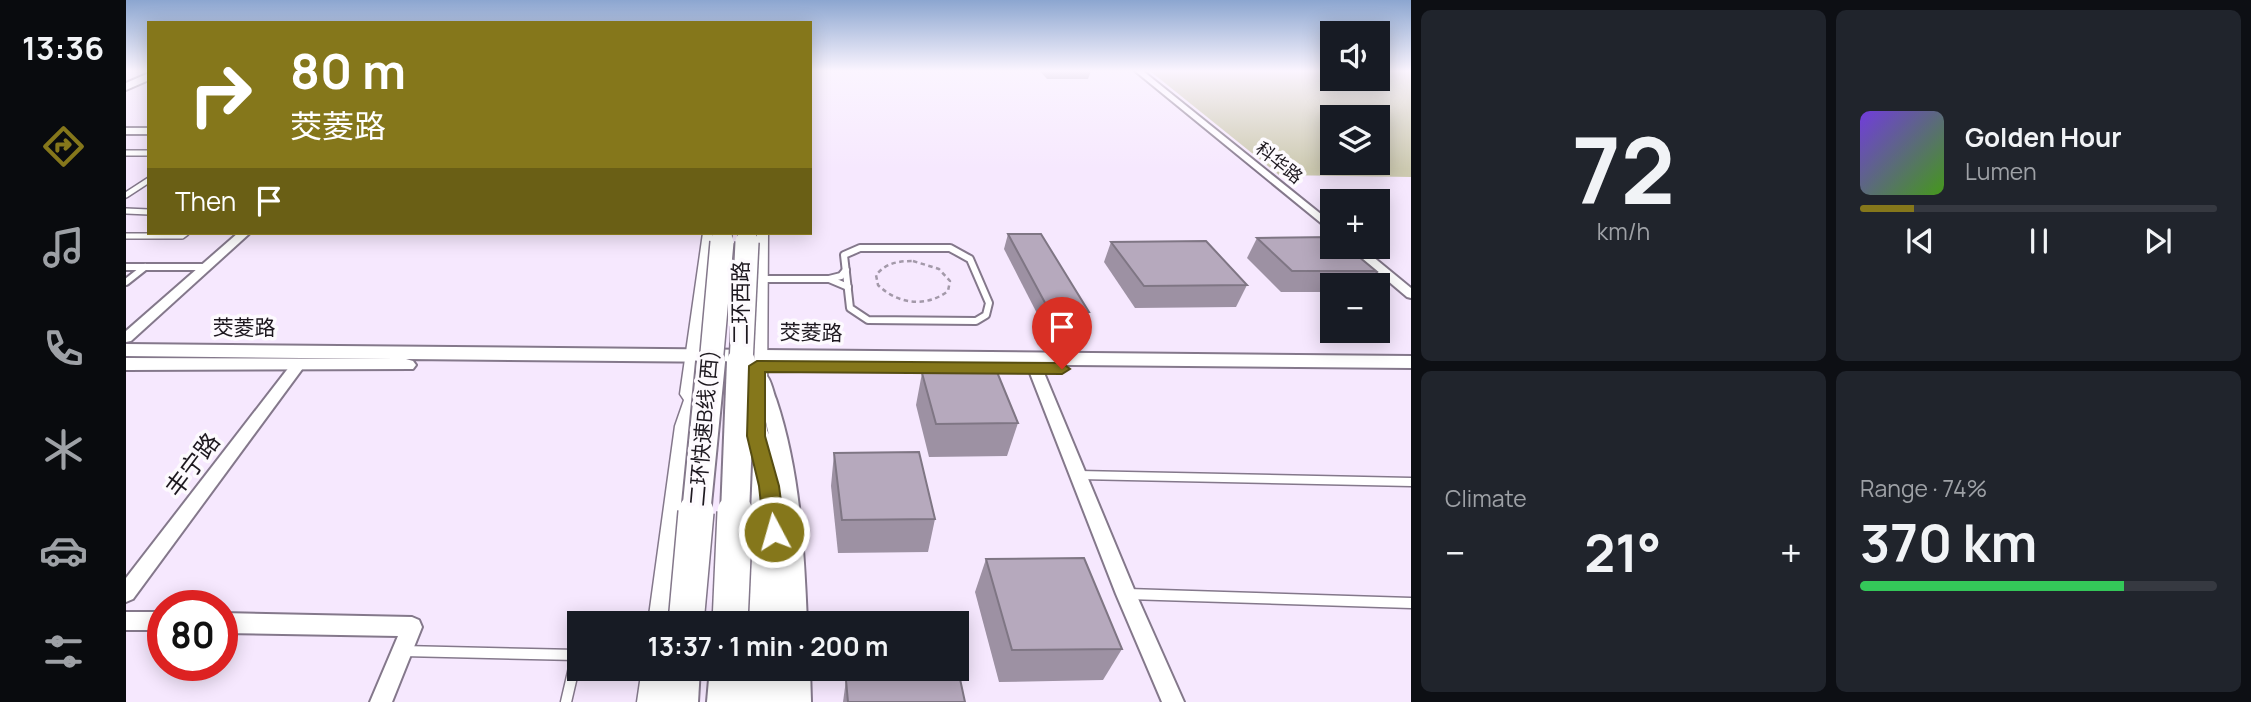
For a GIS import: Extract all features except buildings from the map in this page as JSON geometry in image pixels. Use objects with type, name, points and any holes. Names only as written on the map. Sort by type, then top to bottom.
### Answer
[{"type":"highway","name":"二环快速B线(西)","points":[[686,611],[726,235]]},
{"type":"highway","points":[[730,611],[745,235]]},
{"type":"highway","points":[[756,436],[773,513],[775,611]]},
{"type":"highway","points":[[678,702],[680,681]]},
{"type":"highway","points":[[727,702],[728,681]]},
{"type":"highway","points":[[776,681],[776,702]]},
{"type":"main road","points":[[664,611],[686,436],[702,361],[711,235]]},
{"type":"main road","name":"二环西路","points":[[726,235],[729,320],[749,361]]},
{"type":"main road","name":"二环西路","points":[[702,361],[729,320],[745,235]]},
{"type":"main road","points":[[753,611],[756,436],[749,361],[760,235]]},
{"type":"main road","points":[[654,702],[656,681]]},
{"type":"main road","points":[[751,702],[752,681]]},
{"type":"street","name":"科华路","points":[[1179,104],[1320,219]]},
{"type":"street","points":[[126,131],[147,131]]},
{"type":"street","points":[[126,338],[242,235]]},
{"type":"street","points":[[1369,259],[1411,294]]},
{"type":"street","name":"茭菱路","points":[[126,350],[702,361]]},
{"type":"street","name":"茭菱路","points":[[126,364],[702,361],[1411,362]]},
{"type":"street","points":[[749,361],[775,420],[788,479],[793,514],[797,611]]},
{"type":"street","name":"茭菱路","points":[[749,361],[1411,373]]},
{"type":"street","name":"丰宁路","points":[[126,593],[298,365]]},
{"type":"street","points":[[1035,368],[1126,594],[1173,702]]},
{"type":"street","points":[[126,621],[147,621]]},
{"type":"street","points":[[238,623],[412,627],[381,702]]},
{"type":"street","points":[[799,681],[800,702]]},
{"type":"lane","points":[[126,153],[147,153]]},
{"type":"lane","points":[[126,195],[147,181]]},
{"type":"lane","points":[[126,211],[147,212]]},
{"type":"lane","points":[[126,236],[183,235]]},
{"type":"lane","points":[[860,248],[950,248],[969,256],[989,303],[989,310],[985,317],[976,321],[868,320],[850,308],[846,270],[845,255],[860,248]]},
{"type":"lane","points":[[126,267],[205,267]]},
{"type":"lane","points":[[126,282],[145,267]]},
{"type":"lane","points":[[758,279],[829,279],[841,276],[846,270]]},
{"type":"lane","points":[[829,279],[841,282],[848,288]]},
{"type":"lane","points":[[1078,475],[1411,482]]},
{"type":"lane","points":[[1126,594],[1411,603]]},
{"type":"lane","points":[[402,651],[577,655],[566,702]]},
{"type":"path","points":[[913,261],[943,272],[950,286],[939,298],[913,301],[888,294],[876,280],[883,267],[896,262],[913,261]]},
{"type":"shaded area","points":[[1191,104],[1411,104],[1411,177],[1279,175]]},
{"type":"route","points":[[774,532],[769,486],[756,436],[757,366],[1062,369]]}]
